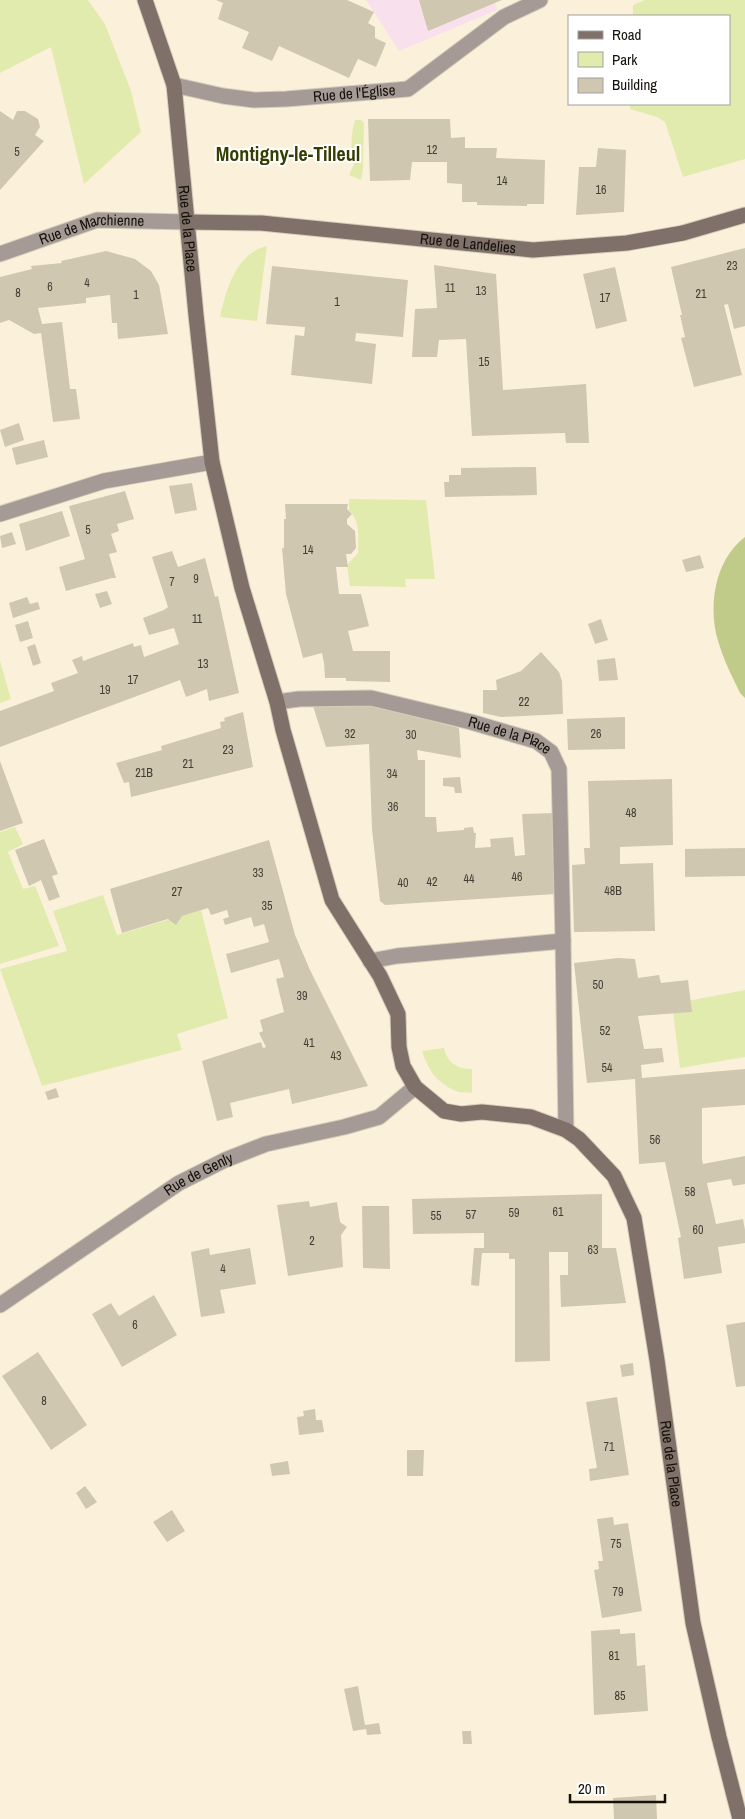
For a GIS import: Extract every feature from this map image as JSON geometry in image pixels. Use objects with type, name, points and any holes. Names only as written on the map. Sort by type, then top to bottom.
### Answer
[{"type":"main road","name":"Rue de la Place","points":[[146,0],[174,84],[212,462],[242,588],[277,702],[283,730],[332,900],[370,961],[398,1014],[399,1047],[403,1066],[415,1087],[444,1111],[461,1114],[482,1112],[531,1117],[566,1130],[579,1139],[614,1176],[634,1218],[656,1360],[692,1623],[740,1819]]},
{"type":"main road","name":"Rue de Landelies","points":[[188,222],[261,223],[533,250],[627,243],[683,233],[745,215]]},
{"type":"street","name":"Rue de l'Église","points":[[174,84],[223,96],[254,100],[408,89],[504,17],[540,0]]},
{"type":"street","name":"Rue de Marchienne","points":[[0,254],[97,220],[188,222]]},
{"type":"street","points":[[0,514],[104,481],[212,462]]},
{"type":"street","name":"Rue de la Place","points":[[277,702],[371,698],[471,722],[536,741],[551,752],[559,769],[566,1130]]},
{"type":"street","points":[[370,961],[397,956],[563,941]]},
{"type":"street","name":"Rue de Genly","points":[[0,1305],[180,1183],[225,1160],[266,1144],[344,1127],[379,1117],[415,1087]]},
{"type":"shaded area","points":[[366,0],[494,0],[497,10],[399,51]]},
{"type":"green space","points":[[0,0],[88,0],[105,24],[131,91],[141,132],[84,184],[51,47],[0,73]]},
{"type":"green space","points":[[645,0],[745,0],[745,159],[683,177],[665,122],[657,117],[630,109],[630,105],[730,105],[730,15],[633,15],[633,5]]},
{"type":"green space","points":[[355,120],[361,120],[364,123],[361,180],[349,175],[354,164],[352,142]]},
{"type":"green space","points":[[267,246],[257,321],[220,317],[229,285],[240,264],[256,250]]},
{"type":"green space","points":[[349,499],[426,500],[435,579],[405,579],[406,587],[350,586],[347,565],[358,553],[358,535],[357,525],[349,510]]},
{"type":"green space","points":[[745,537],[745,698],[740,693],[720,647],[716,633],[714,603],[720,573],[726,559],[734,547]]},
{"type":"green space","points":[[0,661],[11,699],[0,703]]},
{"type":"green space","points":[[15,827],[23,844],[8,852],[23,889],[35,886],[59,946],[0,964],[0,832]]},
{"type":"green space","points":[[103,895],[117,935],[201,910],[228,1018],[177,1034],[182,1050],[42,1086],[0,969],[67,951],[53,911]]},
{"type":"green space","points":[[745,990],[745,1057],[680,1068],[672,1004]]},
{"type":"green space","points":[[444,1048],[448,1058],[454,1064],[462,1068],[472,1069],[472,1093],[458,1092],[450,1088],[430,1070],[422,1051]]},
{"type":"building","points":[[216,0],[347,0],[374,12],[368,23],[375,27],[375,38],[386,43],[376,67],[358,59],[349,78],[279,46],[272,61],[242,48],[249,32],[218,19],[223,3]]},
{"type":"building","points":[[419,0],[502,0],[428,31]]},
{"type":"building","points":[[0,111],[13,120],[17,111],[25,111],[38,119],[40,127],[35,135],[44,141],[0,190]]},
{"type":"building","points":[[368,119],[450,119],[451,138],[465,137],[465,148],[497,148],[496,158],[545,160],[544,204],[527,204],[527,206],[477,205],[477,202],[462,202],[462,184],[447,183],[447,162],[412,162],[410,180],[370,181]]},
{"type":"building","points":[[598,148],[626,150],[624,212],[576,215],[579,167],[596,167]]},
{"type":"building","points":[[745,248],[745,326],[734,329],[728,304],[724,305],[742,375],[694,387],[681,338],[685,337],[680,315],[682,315],[671,267]]},
{"type":"building","points":[[106,251],[135,259],[151,271],[159,285],[168,334],[118,339],[117,323],[112,323],[110,295],[86,298],[86,303],[38,308],[42,324],[62,322],[70,389],[76,389],[80,419],[53,422],[41,333],[34,334],[9,320],[0,323],[0,277],[32,269],[31,266],[62,263],[61,261]]},
{"type":"building","points":[[434,265],[496,274],[503,390],[586,384],[589,443],[566,443],[565,433],[472,436],[466,339],[439,340],[437,357],[412,357],[415,309],[437,308]]},
{"type":"building","points":[[272,266],[408,280],[403,337],[356,333],[355,341],[376,344],[372,384],[291,375],[295,335],[304,336],[305,327],[266,324]]},
{"type":"building","points":[[615,267],[627,321],[596,329],[583,274]]},
{"type":"building","points":[[19,423],[24,440],[5,447],[0,430]]},
{"type":"building","points":[[44,440],[48,457],[16,465],[12,448]]},
{"type":"building","points":[[536,467],[537,495],[445,497],[444,482],[449,482],[449,475],[461,475],[461,468]]},
{"type":"building","points":[[192,483],[197,510],[175,514],[169,486]]},
{"type":"building","points":[[125,491],[134,519],[117,524],[119,531],[111,534],[117,552],[109,554],[116,578],[66,591],[59,567],[85,559],[69,506]]},
{"type":"building","points":[[285,504],[348,504],[347,509],[352,514],[347,519],[347,524],[355,531],[356,548],[351,554],[346,554],[348,567],[336,567],[339,594],[361,594],[369,626],[348,631],[353,651],[390,651],[390,682],[346,681],[346,678],[325,678],[322,653],[303,658],[286,594],[282,548],[284,548],[284,519],[286,519]]},
{"type":"building","points":[[62,511],[70,536],[26,551],[19,524]]},
{"type":"building","points":[[12,532],[16,544],[2,548],[0,536]]},
{"type":"building","points":[[172,551],[178,567],[205,558],[215,597],[218,596],[239,693],[209,701],[207,689],[186,697],[180,680],[0,747],[0,711],[54,691],[51,683],[78,673],[72,660],[82,656],[83,661],[133,643],[134,647],[141,645],[144,657],[179,644],[174,628],[149,635],[143,618],[168,607],[152,557]]},
{"type":"building","points":[[700,555],[704,568],[686,572],[682,560]]},
{"type":"building","points":[[107,591],[112,604],[100,608],[95,594]]},
{"type":"building","points":[[27,597],[30,604],[38,602],[40,609],[13,618],[9,603]]},
{"type":"building","points":[[601,619],[608,640],[595,644],[588,624]]},
{"type":"building","points":[[28,621],[33,638],[20,642],[15,625]]},
{"type":"building","points":[[35,644],[41,663],[33,666],[27,647]]},
{"type":"building","points":[[541,652],[559,672],[562,681],[563,714],[501,717],[483,713],[483,690],[497,690],[496,680],[521,671]]},
{"type":"building","points":[[615,658],[618,680],[599,681],[597,660]]},
{"type":"building","points":[[372,705],[459,728],[461,758],[417,750],[418,760],[425,760],[425,817],[436,817],[437,832],[464,830],[464,828],[473,827],[474,833],[476,833],[475,848],[491,847],[490,839],[513,837],[515,856],[525,855],[522,814],[555,813],[556,894],[385,905],[380,901],[372,829],[369,744],[326,747],[313,706]]},
{"type":"building","points":[[243,712],[253,767],[131,797],[129,782],[124,783],[116,763],[162,750],[161,746],[221,728],[220,722],[225,721],[224,718]]},
{"type":"building","points":[[625,717],[625,749],[568,750],[567,719]]},
{"type":"building","points":[[0,761],[23,823],[0,831]]},
{"type":"building","points":[[460,777],[462,793],[455,793],[454,787],[443,786],[443,778]]},
{"type":"building","points":[[672,779],[673,845],[620,847],[620,864],[653,863],[655,931],[574,932],[572,865],[585,864],[584,848],[590,848],[588,781]]},
{"type":"building","points":[[44,839],[58,874],[52,876],[60,897],[49,901],[41,880],[29,886],[15,850]]},
{"type":"building","points":[[269,840],[295,935],[310,970],[368,1086],[292,1104],[289,1089],[230,1103],[233,1117],[217,1121],[202,1061],[261,1042],[263,1048],[266,1047],[259,1033],[263,1031],[260,1020],[284,1012],[276,979],[284,977],[279,959],[231,973],[226,954],[269,942],[264,924],[254,927],[251,917],[225,925],[223,919],[229,917],[227,910],[211,915],[208,908],[182,916],[176,925],[168,919],[122,933],[110,889]]},
{"type":"building","points":[[745,848],[745,876],[685,877],[685,849]]},
{"type":"building","points":[[618,958],[635,959],[638,978],[659,975],[661,983],[688,980],[692,1012],[638,1016],[644,1049],[662,1048],[664,1062],[641,1065],[642,1078],[745,1069],[745,1105],[702,1108],[703,1164],[745,1156],[745,1184],[733,1186],[731,1179],[707,1183],[716,1224],[743,1219],[745,1230],[745,1243],[718,1247],[722,1273],[684,1279],[678,1238],[681,1237],[665,1162],[639,1164],[635,1079],[587,1083],[574,963]]},
{"type":"building","points":[[56,1088],[59,1097],[48,1100],[45,1092]]},
{"type":"building","points":[[602,1194],[602,1248],[616,1248],[626,1303],[561,1307],[560,1275],[568,1275],[568,1252],[549,1252],[550,1361],[515,1362],[515,1259],[509,1259],[509,1253],[482,1253],[479,1286],[471,1285],[474,1248],[484,1248],[484,1233],[413,1234],[412,1199]]},
{"type":"building","points":[[309,1201],[310,1207],[337,1202],[340,1222],[347,1227],[341,1235],[343,1267],[288,1276],[277,1205]]},
{"type":"building","points":[[362,1206],[389,1206],[390,1269],[363,1268]]},
{"type":"building","points":[[209,1248],[210,1255],[250,1248],[256,1284],[220,1290],[225,1313],[201,1317],[191,1252]]},
{"type":"building","points":[[154,1295],[177,1335],[122,1367],[92,1314],[111,1303],[119,1316]]},
{"type":"building","points":[[745,1322],[745,1386],[736,1387],[726,1325]]},
{"type":"building","points":[[38,1352],[87,1425],[51,1450],[2,1376]]},
{"type":"building","points":[[633,1363],[634,1375],[622,1377],[620,1365]]},
{"type":"building","points":[[617,1397],[629,1475],[590,1481],[589,1469],[597,1468],[586,1402]]},
{"type":"building","points":[[315,1409],[316,1420],[322,1420],[324,1432],[299,1435],[297,1417],[304,1416],[303,1411]]},
{"type":"building","points":[[407,1450],[424,1450],[423,1476],[407,1476]]},
{"type":"building","points":[[288,1461],[290,1474],[272,1476],[270,1464]]},
{"type":"building","points":[[85,1486],[97,1502],[86,1509],[76,1493]]},
{"type":"building","points":[[172,1510],[185,1531],[167,1542],[153,1522]]},
{"type":"building","points":[[613,1517],[614,1525],[628,1523],[642,1611],[602,1618],[594,1570],[599,1569],[598,1561],[603,1561],[597,1519]]},
{"type":"building","points":[[620,1629],[620,1634],[635,1633],[637,1666],[645,1665],[648,1711],[594,1715],[591,1631]]},
{"type":"building","points":[[358,1686],[365,1725],[379,1723],[381,1734],[367,1735],[366,1729],[353,1731],[344,1689]]},
{"type":"building","points":[[462,1731],[471,1731],[472,1744],[463,1744]]},
{"type":"building","points":[[656,1795],[657,1819],[614,1819],[613,1798]]},
{"type":"district","name":"Montigny-le-Tilleul","points":[[288,154]]}]
